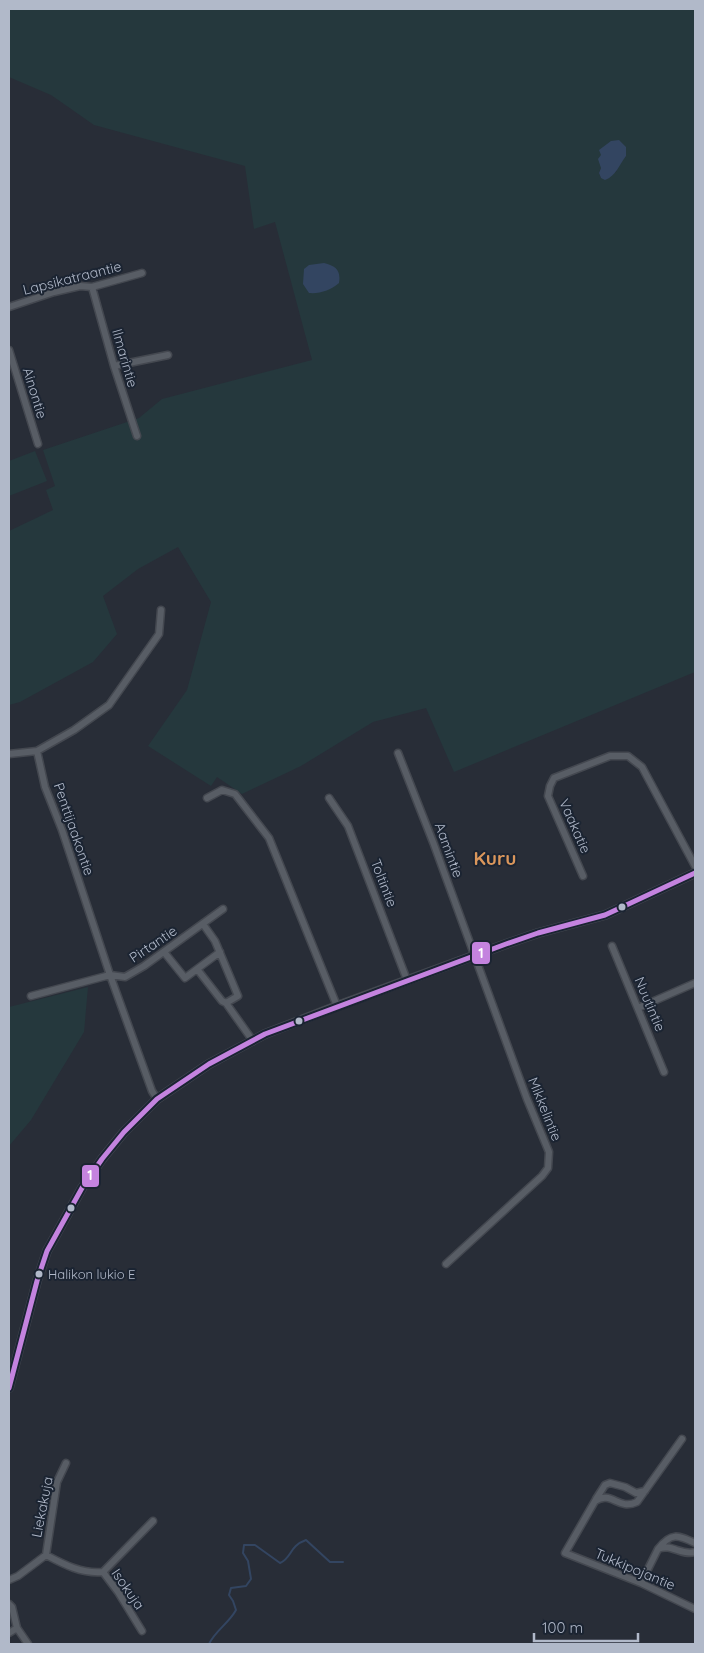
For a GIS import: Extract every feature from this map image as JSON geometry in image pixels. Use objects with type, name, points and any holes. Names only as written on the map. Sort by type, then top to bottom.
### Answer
[{"type":"street","name":"Lapsikatraantie","points":[[9,307],[80,286],[92,287],[142,273]]},
{"type":"street","name":"Ilmarintie","points":[[92,287],[114,366],[137,436]]},
{"type":"street","name":"Ainontie","points":[[9,350],[38,444]]},
{"type":"street","points":[[114,366],[168,355]]},
{"type":"street","points":[[9,754],[37,750],[74,730],[109,706],[159,634],[161,610]]},
{"type":"street","name":"Penttijaakontie","points":[[37,750],[45,787],[62,830],[110,975],[152,1091],[157,1099]]},
{"type":"street","name":"Aamintie","points":[[398,753],[433,842],[474,956]]},
{"type":"street","name":"Vaakatie","points":[[583,876],[548,796],[550,786],[554,778],[610,756],[628,756],[642,766],[695,866]]},
{"type":"street","points":[[207,798],[222,790],[235,794],[269,838],[337,1006]]},
{"type":"street","name":"Toltintie","points":[[329,798],[348,826],[407,980]]},
{"type":"street","points":[[9,1388],[37,1281],[47,1251],[82,1188],[102,1160],[124,1132],[157,1099],[209,1064],[265,1034],[538,933],[604,915],[632,904],[695,873]]},
{"type":"street","name":"Pirtantie","points":[[32,996],[110,975],[125,977],[144,966],[223,909]]},
{"type":"street","points":[[203,924],[215,941],[238,996],[226,1004]]},
{"type":"street","name":"Nuutintie","points":[[612,946],[664,1072]]},
{"type":"street","points":[[164,952],[185,978],[220,952]]},
{"type":"street","name":"Mikkelintie","points":[[446,1264],[542,1176],[548,1168],[550,1161],[549,1152],[527,1099],[474,956]]},
{"type":"street","points":[[196,970],[226,1004],[253,1041]]},
{"type":"street","points":[[638,1008],[695,983]]},
{"type":"street","points":[[595,1502],[600,1498],[606,1497],[623,1504],[630,1505],[637,1502],[682,1439]]},
{"type":"street","name":"Liekakuja","points":[[46,1555],[57,1482],[66,1464]]},
{"type":"street","points":[[595,1502],[605,1485],[610,1483],[625,1487],[636,1494],[646,1490]]},
{"type":"street","name":"Tukkipojantie","points":[[595,1502],[565,1553],[641,1583],[695,1609]]},
{"type":"street","points":[[103,1572],[152,1521]]},
{"type":"street","points":[[641,1583],[664,1541],[673,1536],[695,1543]]},
{"type":"street","points":[[658,1549],[668,1547],[686,1554],[695,1552]]},
{"type":"street","points":[[9,1580],[18,1576],[46,1555]]},
{"type":"street","name":"Isokuja","points":[[46,1555],[72,1569],[92,1573],[103,1572],[142,1631]]},
{"type":"street","points":[[9,1604],[12,1607],[17,1628],[28,1644]]},
{"type":"street","points":[[9,1633],[17,1628]]},
{"type":"green space","points":[[9,9],[695,9],[695,672],[454,772],[426,708],[373,722],[301,766],[242,794],[217,777],[211,786],[148,746],[187,690],[211,602],[178,547],[138,569],[103,596],[117,634],[93,662],[20,702],[9,705],[9,531],[53,510],[46,490],[55,486],[43,450],[139,418],[162,399],[312,360],[275,222],[254,229],[245,166],[94,125],[51,95],[9,77]],"holes":[[[602,155],[626,156],[616,172],[601,178],[599,173]]]},
{"type":"green space","points":[[35,451],[47,481],[9,496],[9,461]]},
{"type":"green space","points":[[88,987],[84,1032],[31,1120],[9,1146],[9,1007]]},
{"type":"water","points":[[619,140],[626,147],[626,156],[615,173],[605,180],[601,178],[599,173],[601,168],[598,159],[601,155],[599,150],[611,141]]},
{"type":"water","points":[[324,263],[337,269],[339,283],[325,291],[309,293],[303,284],[304,269],[309,265]]},
{"type":"waterway","points":[[209,1644],[236,1610],[229,1595],[231,1588],[246,1586],[251,1579],[248,1561],[243,1553],[244,1545],[255,1545],[280,1563],[287,1558],[296,1545],[306,1540],[330,1562],[343,1562]]},
{"type":"transit line","name":"1","points":[[9,1388],[37,1281],[47,1251],[82,1188],[102,1159],[124,1132],[157,1099],[209,1064],[265,1034],[506,944],[538,933],[605,915],[695,873]]},
{"type":"place","name":"Halikon lukio E","points":[[39,1274]]},
{"type":"district","name":"Kuru","points":[[495,858]]}]
